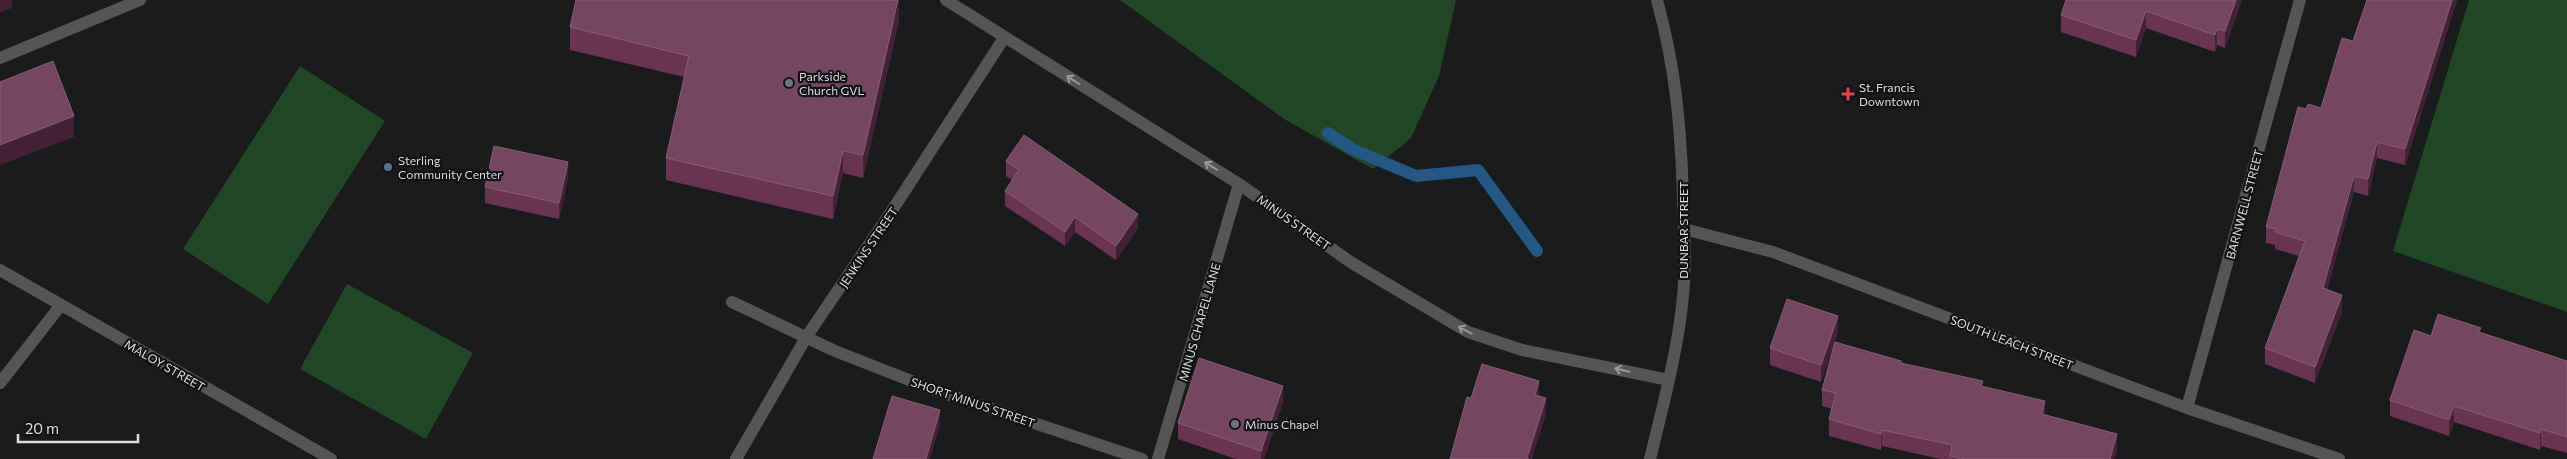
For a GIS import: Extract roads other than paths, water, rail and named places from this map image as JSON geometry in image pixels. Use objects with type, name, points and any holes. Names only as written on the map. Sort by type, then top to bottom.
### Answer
[{"type":"street","points":[[0,58],[140,0]]},
{"type":"street","name":"MINUS STREET","points":[[946,0],[1239,184],[1352,263],[1468,332],[1522,350],[1669,380]]},
{"type":"street","name":"DUNBAR STREET","points":[[1650,459],[1669,380],[1682,305],[1684,229],[1680,121],[1667,38],[1657,0]]},
{"type":"street","name":"BARNWELL STREET","points":[[2187,408],[2300,0]]},
{"type":"street","name":"JENKINS STREET","points":[[736,459],[807,336],[893,209],[1004,38]]},
{"type":"street","name":"MINUS CHAPEL LANE","points":[[1158,459],[1239,184]]},
{"type":"street","name":"SOUTH LEACH STREET","points":[[1684,229],[1773,252],[2187,408],[2339,459]]},
{"type":"street","name":"MALOY STREET","points":[[0,270],[331,459]]},
{"type":"street","name":"SHORT MINUS STREET","points":[[732,302],[807,336],[835,351],[932,389],[1142,459]]},
{"type":"street","points":[[0,383],[62,306]]},
{"type":"waterway","points":[[1328,133],[1352,149],[1416,176],[1478,170],[1537,251]]},
{"type":"place","name":"Parkside Church GVL","points":[[789,83]]},
{"type":"place","name":"St. Francis Downtown","points":[[1848,94]]},
{"type":"place","name":"Sterling Community Center","points":[[388,167]]},
{"type":"place","name":"Minus Chapel","points":[[1235,424]]}]
